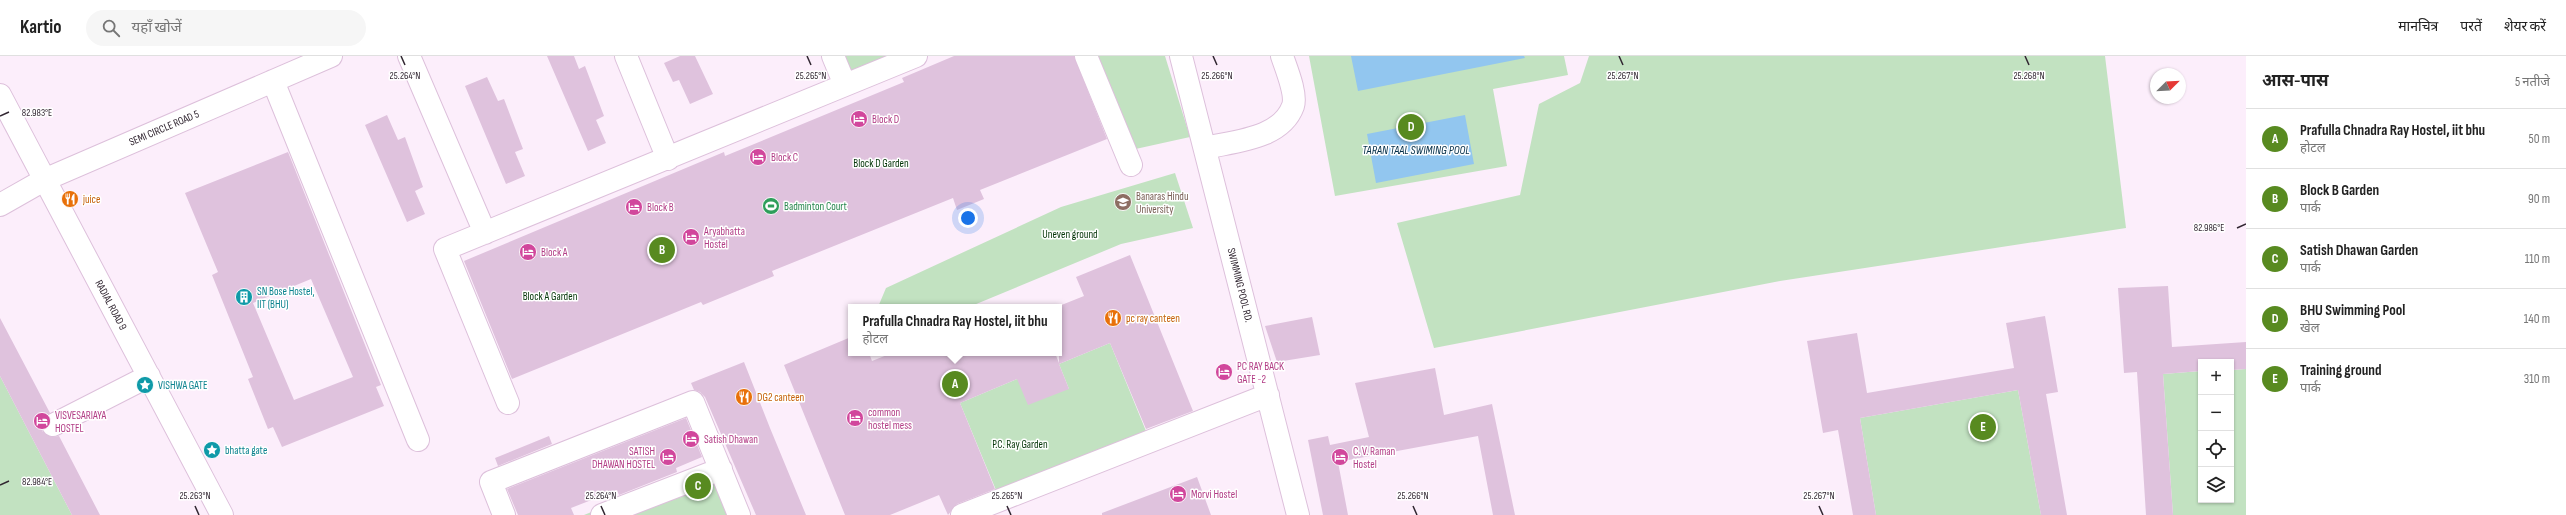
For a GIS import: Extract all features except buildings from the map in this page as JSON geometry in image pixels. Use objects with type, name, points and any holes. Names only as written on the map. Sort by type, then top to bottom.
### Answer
[{"type":"street","name":"SEMI CIRCLE ROAD 5","points":[[0,205],[44,180],[331,56]]},
{"type":"street","points":[[409,56],[485,232]]},
{"type":"street","points":[[626,56],[668,159]]},
{"type":"street","points":[[833,56],[845,85]]},
{"type":"street","points":[[508,403],[445,249],[668,159],[916,56]]},
{"type":"street","points":[[1086,56],[1131,165]]},
{"type":"street","name":"SWIMMING POOL RD.","points":[[1181,56],[1298,515]]},
{"type":"street","points":[[1205,148],[1257,136],[1279,127],[1293,106],[1291,80],[1282,56]]},
{"type":"street","points":[[273,81],[418,440]]},
{"type":"street","name":"RADIAL ROAD 9","points":[[0,95],[222,515]]},
{"type":"street","points":[[53,425],[149,376]]},
{"type":"street","points":[[962,515],[1268,395]]},
{"type":"street","points":[[504,515],[491,482],[693,402],[739,515]]},
{"type":"street","points":[[602,515],[721,469]]},
{"type":"shaded area","name":"Banaras Hindu University","points":[[0,56],[2246,56],[2246,515],[0,515]]},
{"type":"green space","points":[[840,56],[890,56],[848,73]]},
{"type":"green space","points":[[1094,56],[1165,56],[1190,137],[1131,150]]},
{"type":"green space","points":[[1309,56],[1564,56],[1568,75],[1493,89],[1507,166],[1335,196]]},
{"type":"green space","points":[[1589,56],[2105,56],[2126,228],[1780,281],[1434,348],[1397,223],[1520,195],[1539,104],[1580,83]]},
{"type":"green space","name":"Uneven ground","points":[[1175,173],[1193,228],[1121,244],[976,304],[879,304],[886,288],[1061,207]]},
{"type":"green space","name":"P.C. Ray Garden","points":[[1110,343],[1148,436],[998,495],[960,403],[1017,379],[1069,389],[1059,364]]},
{"type":"green space","points":[[2246,369],[2246,515],[2173,515],[2163,374],[2198,371],[2198,503],[2234,503],[2234,370]]},
{"type":"green space","points":[[0,376],[72,515],[0,515]]},
{"type":"green space","points":[[2018,390],[2041,515],[1876,515],[1860,418]]},
{"type":"green space","points":[[728,457],[751,515],[584,515]]},
{"type":"water","points":[[1351,56],[1524,56],[1525,58],[1358,91]]},
{"type":"water","name":"TARAN TAAL SWIMING POOL","points":[[1465,115],[1474,164],[1376,183],[1367,134]]},
{"type":"place","name":"Block D","points":[[859,119]]},
{"type":"place","name":"BHU Swimming Pool","points":[[1411,127]]},
{"type":"place","name":"Block C","points":[[758,157]]},
{"type":"place","name":"juice","points":[[70,199]]},
{"type":"place","name":"Banaras Hindu University","points":[[1123,202]]},
{"type":"place","name":"Badminton Court","points":[[771,206]]},
{"type":"place","name":"Block B","points":[[634,207]]},
{"type":"place","name":"Aryabhatta Hostel","points":[[691,237]]},
{"type":"place","name":"Block B Garden","points":[[662,250]]},
{"type":"place","name":"Block A","points":[[528,252]]},
{"type":"place","name":"SN Bose Hostel, IIT (BHU)","points":[[244,297]]},
{"type":"place","name":"pc ray canteen","points":[[1113,318]]},
{"type":"place","name":"PC RAY BACK GATE -2","points":[[1224,372]]},
{"type":"place","name":"Prafulla Chnadra Ray Hostel, iit bhu","points":[[955,384]]},
{"type":"place","name":"VISHWA GATE","points":[[145,385]]},
{"type":"place","name":"DG2 canteen","points":[[744,397]]},
{"type":"place","name":"common hostel mess","points":[[855,418]]},
{"type":"place","name":"VISVESARIAYA HOSTEL","points":[[42,421]]},
{"type":"place","name":"Training ground","points":[[1983,427]]},
{"type":"place","name":"Satish Dhawan","points":[[691,439]]},
{"type":"place","name":"bhatta gate","points":[[212,450]]},
{"type":"place","name":"SATISH DHAWAN HOSTEL","points":[[668,457]]},
{"type":"place","name":"C. V. Raman Hostel","points":[[1340,457]]},
{"type":"place","name":"Satish Dhawan Garden","points":[[698,486]]},
{"type":"place","name":"Morvi Hostel","points":[[1178,494]]},
{"type":"park label","name":"Block D Garden","points":[[881,163]]},
{"type":"park label","name":"Block A Garden","points":[[550,296]]}]
